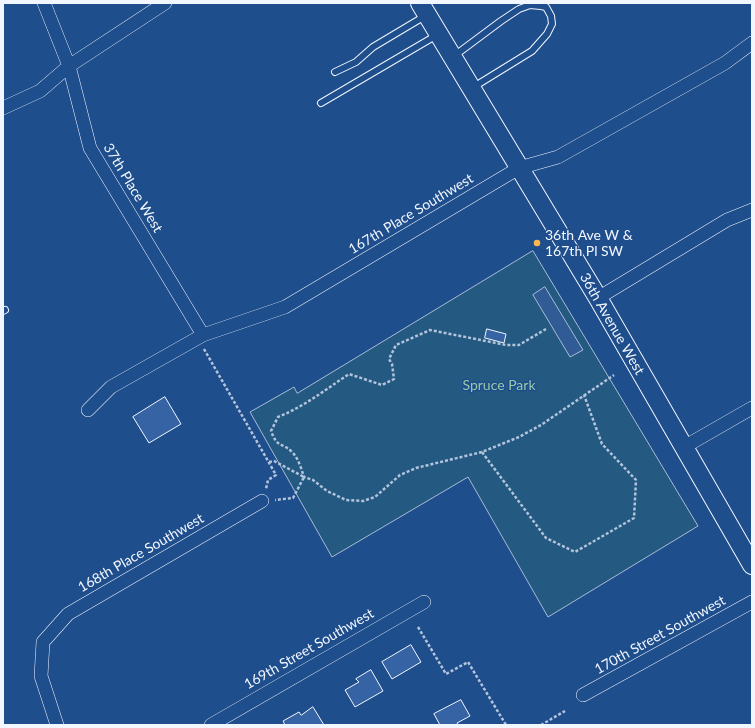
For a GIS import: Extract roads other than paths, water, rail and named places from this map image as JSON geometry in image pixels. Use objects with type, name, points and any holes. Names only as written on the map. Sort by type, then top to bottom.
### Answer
[{"type":"main road","name":"36th Avenue West","points":[[423,9],[598,298],[752,565]]},
{"type":"street","name":"37th Place West","points":[[44,3],[69,66],[90,148],[200,337]]},
{"type":"street","points":[[3,108],[40,91],[69,66],[165,3]]},
{"type":"street","name":"167th Place Southwest","points":[[88,410],[111,387],[200,337],[285,307],[519,168],[558,157],[725,63],[752,43]]},
{"type":"street","points":[[598,298],[727,220],[752,210]]},
{"type":"street","points":[[684,447],[752,408]]},
{"type":"street","name":"168th Place Southwest","points":[[57,725],[41,676],[43,642],[68,614],[262,501]]},
{"type":"street","name":"169th Street Southwest","points":[[210,725],[424,602]]},
{"type":"street","name":"170th Street Southwest","points":[[583,695],[752,602]]},
{"type":"lane","points":[[452,57],[519,9],[530,5],[546,7],[551,16],[552,24],[547,34],[532,51],[471,88]]},
{"type":"lane","points":[[335,72],[356,62],[373,47],[423,9]]},
{"type":"lane","points":[[320,103],[438,34]]},
{"type":"place","name":"36th Ave W & 167th Pl SW","points":[[537,243]]},
{"type":"park label","name":"Spruce Park","points":[[499,385]]}]
